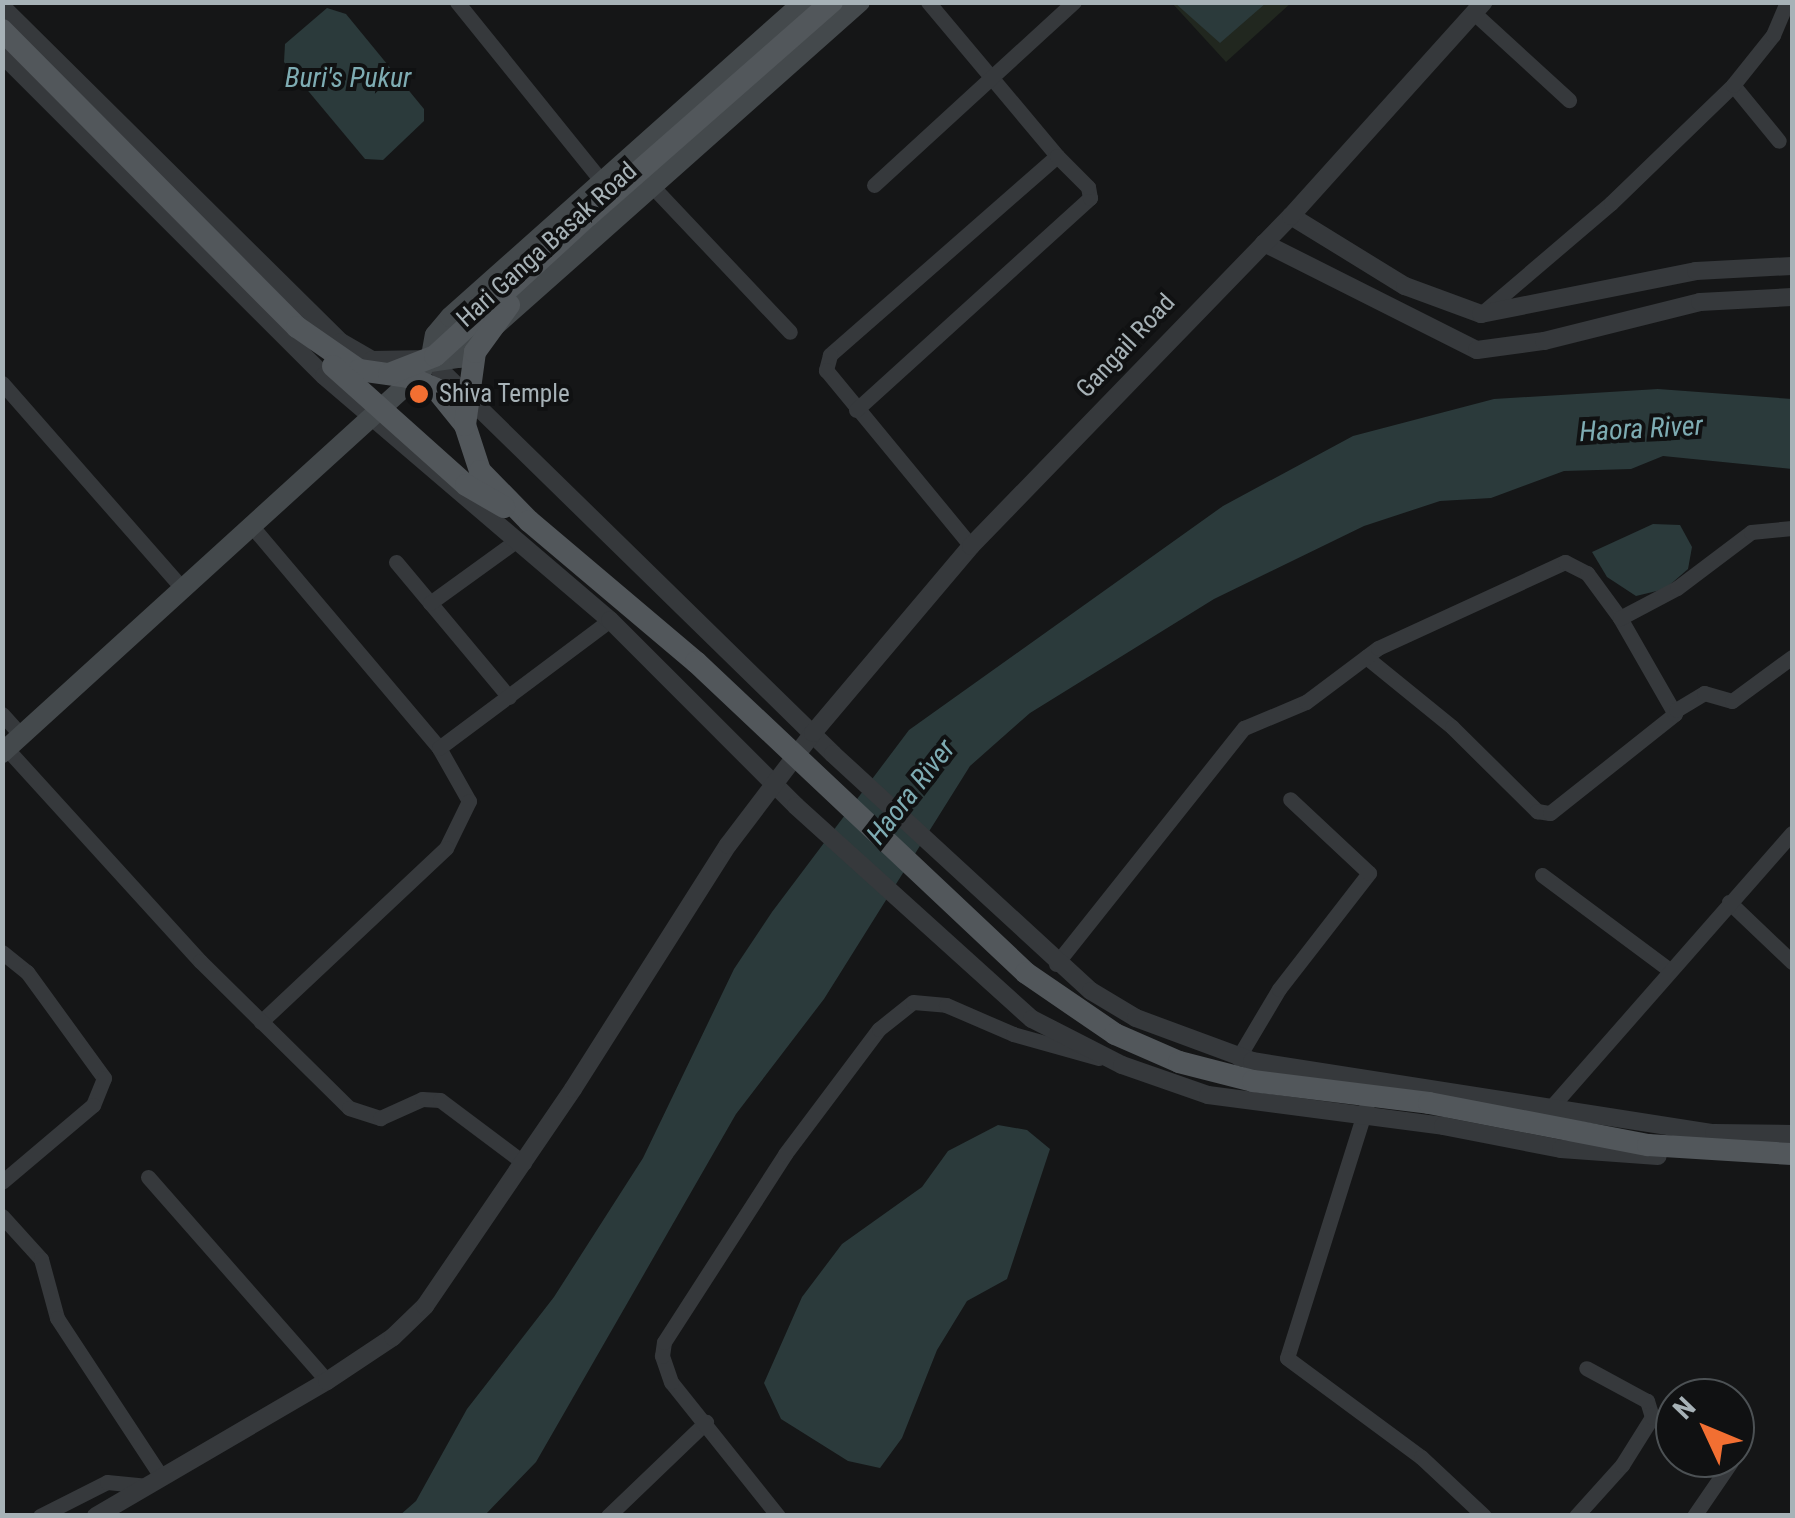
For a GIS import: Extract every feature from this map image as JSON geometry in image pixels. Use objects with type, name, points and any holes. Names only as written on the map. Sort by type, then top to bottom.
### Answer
[{"type":"main road","name":"Hari Ganga Basak Road","points":[[804,2],[599,178],[450,317],[435,334],[430,362],[459,358],[860,2]]},
{"type":"main road","points":[[388,375],[435,356],[832,2]]},
{"type":"main road","points":[[2,30],[297,327],[466,485],[696,662],[1026,972],[1114,1034],[1179,1062],[1253,1081],[1430,1103],[1648,1145],[1792,1154]]},
{"type":"main road","points":[[465,425],[475,352],[588,216]]},
{"type":"main road","points":[[297,327],[359,370],[436,389],[465,425],[480,472],[523,531]]},
{"type":"main road","points":[[10,746],[430,362]]},
{"type":"street","points":[[457,2],[599,178]]},
{"type":"street","points":[[856,410],[1090,198],[1088,187],[928,2]]},
{"type":"street","points":[[874,185],[1074,2]]},
{"type":"street","points":[[1481,314],[1611,203],[1733,85],[1773,36],[1787,2]]},
{"type":"street","points":[[2,7],[341,342],[372,360],[430,362],[1016,928],[1056,964],[1136,1018],[1238,1058],[1373,1076],[1714,1133],[1792,1134]]},
{"type":"street","points":[[1479,8],[1569,100]]},
{"type":"street","name":"Gangail Road","points":[[96,1516],[327,1381],[393,1337],[425,1306],[524,1163],[728,845],[813,733],[972,546],[1291,216],[1479,8]]},
{"type":"street","points":[[4,58],[372,419],[523,531],[796,806],[1007,1000],[1122,1065]]},
{"type":"street","points":[[1733,85],[1779,142]]},
{"type":"street","points":[[972,546],[828,378],[830,355],[1058,156]]},
{"type":"street","points":[[651,185],[790,332]]},
{"type":"street","points":[[1291,216],[1405,286],[1481,314],[1696,270],[1792,266]]},
{"type":"street","points":[[1264,243],[1477,350],[1544,342],[1700,302],[1792,297]]},
{"type":"street","points":[[2,383],[182,588]]},
{"type":"street","points":[[250,524],[440,748],[468,792],[459,832],[262,1022]]},
{"type":"street","points":[[1620,618],[1678,588],[1751,532],[1792,528]]},
{"type":"street","points":[[430,603],[523,531]]},
{"type":"street","points":[[396,562],[509,697]]},
{"type":"street","points":[[1056,964],[1244,728],[1306,702],[1366,656],[1564,562],[1587,573],[1620,618],[1676,710]]},
{"type":"street","points":[[440,748],[610,620]]},
{"type":"street","points":[[1366,656],[1543,812],[1562,808],[1676,710],[1704,693],[1732,701],[1792,657]]},
{"type":"street","points":[[2,714],[10,746],[262,1022],[360,1114],[380,1118],[422,1100],[440,1100],[524,1163]]},
{"type":"street","points":[[1238,1058],[1279,989],[1369,874],[1290,799]]},
{"type":"street","points":[[1553,1105],[1668,969],[1792,833]]},
{"type":"street","points":[[1542,875],[1668,969]]},
{"type":"street","points":[[1729,902],[1792,962]]},
{"type":"street","points":[[2,952],[27,972],[104,1078],[93,1104],[2,1182]]},
{"type":"street","points":[[778,1516],[670,1382],[664,1342],[785,1154],[898,1009],[928,1000],[1026,1039],[1270,1108],[1364,1114],[1560,1149],[1792,1165]]},
{"type":"street","points":[[1373,1076],[1287,1358],[1421,1456],[1484,1516]]},
{"type":"street","points":[[148,1176],[327,1381]]},
{"type":"street","points":[[2,1216],[41,1259],[57,1318],[155,1482]]},
{"type":"street","points":[[1576,1516],[1622,1465],[1652,1417],[1647,1402],[1586,1368]]},
{"type":"street","points":[[608,1516],[706,1422]]},
{"type":"street","points":[[1694,1516],[1720,1478]]},
{"type":"street","points":[[40,1516],[107,1482],[155,1482]]},
{"type":"shaded area","points":[[1172,3],[1291,3],[1226,62]]},
{"type":"water","points":[[1175,3],[1266,3],[1220,43]]},
{"type":"water","name":"Buri's Pukur","points":[[327,8],[346,14],[424,109],[424,121],[383,160],[365,159],[284,62],[285,44]]},
{"type":"water","name":"Haora River","points":[[1658,389],[1792,399],[1792,469],[1663,456],[1631,469],[1564,471],[1491,498],[1440,501],[1364,526],[1214,599],[1030,713],[970,766],[824,999],[736,1114],[536,1462],[485,1515],[399,1516],[416,1501],[467,1409],[554,1297],[643,1158],[734,969],[772,912],[909,730],[1223,506],[1353,436],[1494,399]]},
{"type":"water","points":[[1653,524],[1680,525],[1692,547],[1688,569],[1665,589],[1636,596],[1607,577],[1592,552]]},
{"type":"water","points":[[998,1125],[1027,1130],[1050,1149],[1007,1279],[967,1301],[937,1350],[902,1438],[880,1468],[848,1461],[781,1419],[764,1383],[802,1297],[842,1244],[922,1187],[948,1151]]},
{"type":"place","name":"Shiva Temple","points":[[419,394]]}]
